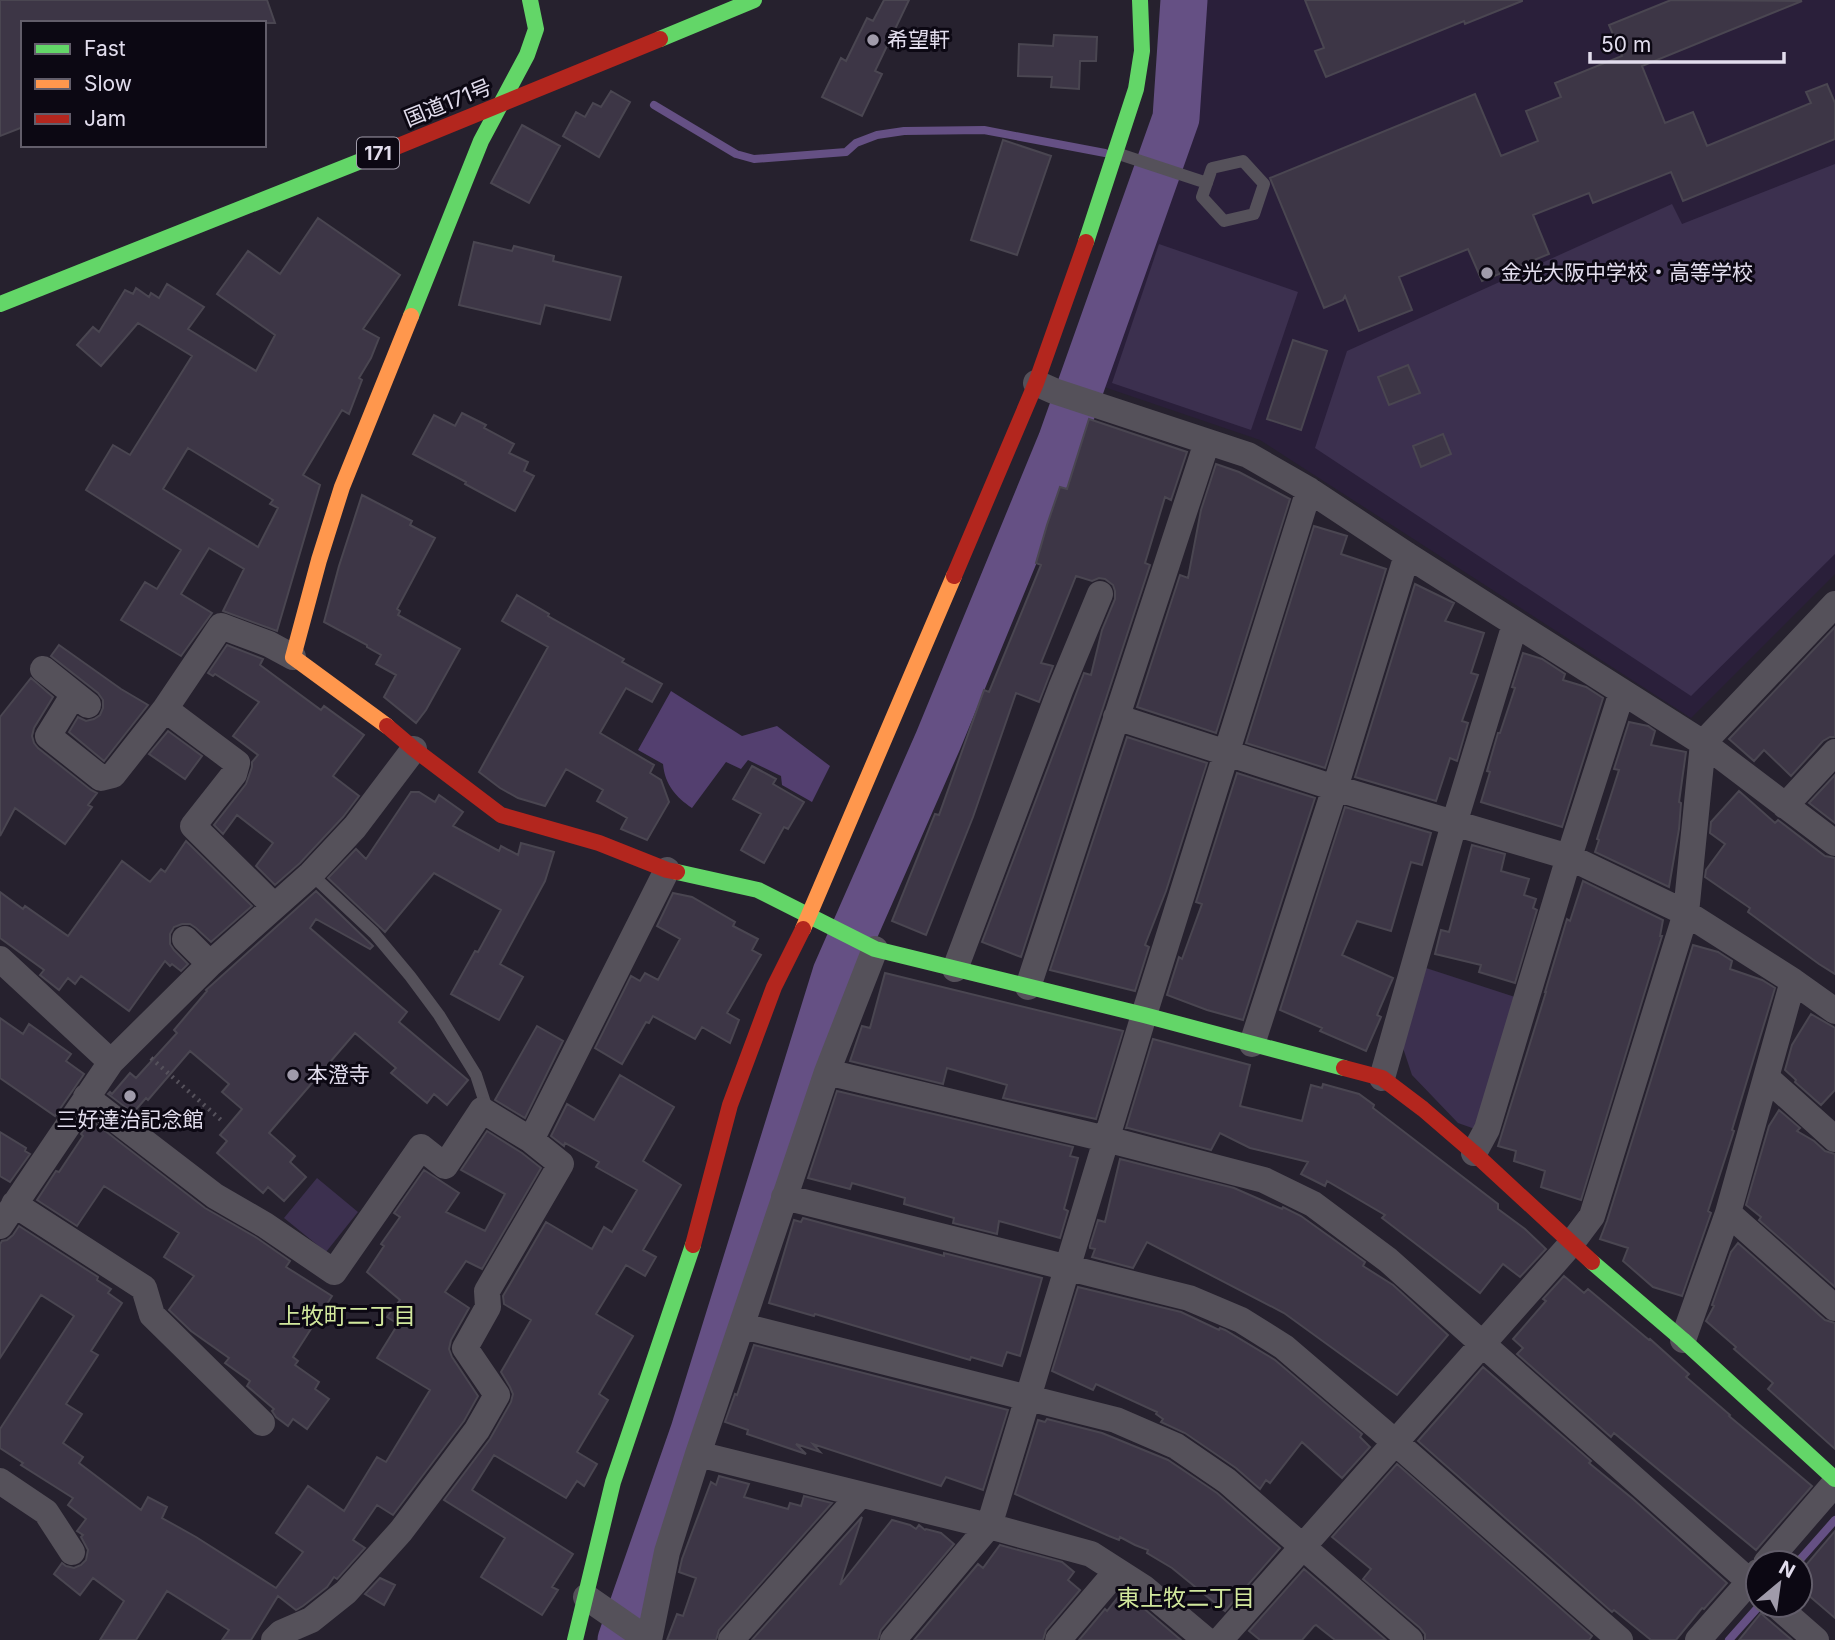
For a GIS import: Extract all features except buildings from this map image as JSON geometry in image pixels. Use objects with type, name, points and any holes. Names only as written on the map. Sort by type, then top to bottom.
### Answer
[{"type":"main road","name":"国道171号","points":[[0,304],[500,105],[754,0]]},
{"type":"main road","points":[[575,1640],[612,1482],[692,1250],[730,1105],[774,988],[810,916],[1045,387],[1091,229],[1136,89],[1143,51],[1140,0]]},
{"type":"main road","points":[[531,5],[536,29],[527,55],[481,141],[342,487],[293,657],[386,725],[414,750],[501,815],[599,843],[667,870],[758,890],[875,949],[1144,1015],[1382,1078],[1474,1153],[1571,1244],[1683,1340],[1835,1481]]},
{"type":"street","points":[[1045,387],[1248,455],[1309,490],[1703,743],[1835,843]]},
{"type":"street","points":[[1028,987],[1208,442]]},
{"type":"street","points":[[892,1640],[989,1526],[1144,1015],[1309,490]]},
{"type":"street","points":[[1252,1044],[1408,555]]},
{"type":"street","points":[[955,969],[1061,688],[1100,594]]},
{"type":"street","points":[[1220,1640],[1571,1244],[1592,1216],[1686,913],[1703,743],[1835,604]]},
{"type":"street","points":[[1382,1078],[1454,824],[1515,624]]},
{"type":"street","points":[[43,670],[81,700],[48,736],[101,778],[113,775],[165,709],[221,626],[269,644],[293,657]]},
{"type":"street","points":[[1474,1153],[1487,1129],[1622,692]]},
{"type":"street","points":[[165,709],[237,763],[234,774],[193,826],[274,905]]},
{"type":"street","points":[[1116,717],[1335,788],[1569,857],[1686,913],[1835,1010]]},
{"type":"street","points":[[262,1423],[152,1315],[144,1288],[7,1215],[111,1062],[210,964],[311,874],[355,827],[414,750]]},
{"type":"street","points":[[1785,806],[1835,752]]},
{"type":"street","points":[[531,1140],[667,870]]},
{"type":"street","points":[[185,939],[210,964]]},
{"type":"street","points":[[586,1597],[648,1640],[667,1552],[698,1454],[827,1072],[875,949]]},
{"type":"street","points":[[0,958],[111,1062]]},
{"type":"street","points":[[1683,1340],[1728,1213],[1793,981]]},
{"type":"street","points":[[827,1072],[1264,1180],[1313,1204],[1388,1260],[1482,1344],[1744,1564]]},
{"type":"street","points":[[1767,1078],[1835,1139]]},
{"type":"street","points":[[86,1097],[215,1196],[265,1225],[334,1272],[421,1147],[445,1166],[482,1110],[531,1140],[561,1164],[487,1291],[488,1307],[465,1348],[497,1395],[477,1430],[401,1531],[346,1592],[311,1620],[281,1633],[274,1640]]},
{"type":"street","points":[[784,1197],[1189,1298],[1241,1320],[1284,1347],[1395,1441],[1620,1640]]},
{"type":"street","points":[[1728,1213],[1835,1308]]},
{"type":"street","points":[[743,1326],[1116,1420],[1176,1446],[1227,1481],[1410,1640]]},
{"type":"street","points":[[698,1454],[1091,1554],[1144,1588],[1206,1640]]},
{"type":"street","points":[[0,1481],[46,1512],[72,1552]]},
{"type":"street","points":[[1780,1549],[1835,1481]]},
{"type":"street","points":[[731,1640],[860,1494]]},
{"type":"street","points":[[1058,1640],[1117,1571]]},
{"type":"street","points":[[1698,1640],[1744,1591]]},
{"type":"street","points":[[1792,1619],[1816,1640]]},
{"type":"lane","points":[[1116,153],[1207,183]]},
{"type":"lane","points":[[1243,161],[1264,184],[1254,214],[1224,221],[1202,197],[1207,183],[1212,168],[1243,161]]},
{"type":"lane","points":[[311,874],[374,933],[439,1015],[476,1075],[489,1114]]},
{"type":"path","points":[[132,1041],[221,1120]]},
{"type":"shaded area","name":"金光大阪中学校・高等学校","points":[[1835,0],[1835,574],[1691,718],[1260,440],[1104,387],[1196,83],[1199,2]]},
{"type":"shaded area","points":[[1835,164],[1835,554],[1691,696],[1315,448],[1347,351],[1672,204],[1682,224]]},
{"type":"shaded area","points":[[1159,244],[1298,292],[1251,430],[1112,383]]},
{"type":"shaded area","points":[[671,691],[742,736],[777,726],[830,766],[812,802],[782,785],[781,776],[748,760],[741,769],[726,762],[692,808],[686,804],[669,784],[663,764],[638,750]]},
{"type":"shaded area","points":[[1426,968],[1515,997],[1475,1129],[1458,1123],[1412,1075],[1403,1048]]},
{"type":"shaded area","points":[[317,1178],[358,1212],[326,1252],[284,1218]]},
{"type":"waterway","points":[[621,1640],[694,1431],[836,973],[938,741],[1061,442],[1176,118],[1184,0]]},
{"type":"waterway","points":[[654,105],[736,154],[754,159],[846,152],[856,143],[877,135],[904,131],[984,130],[1105,153]]},
{"type":"waterway","points":[[1809,1549],[1835,1520]]},
{"type":"waterway","points":[[1729,1640],[1748,1619]]},
{"type":"traffic: fast","points":[[411,316],[481,141],[527,55],[536,29],[530,0]]},
{"type":"traffic: fast","points":[[660,39],[754,0]]},
{"type":"traffic: fast","points":[[1086,242],[1136,89],[1142,51],[1140,0]]},
{"type":"traffic: fast","points":[[0,304],[391,149]]},
{"type":"traffic: fast","points":[[677,872],[758,890],[875,949],[1144,1015],[1344,1068]]},
{"type":"traffic: fast","points":[[575,1640],[613,1482],[693,1245]]},
{"type":"traffic: fast","points":[[1592,1262],[1683,1340],[1835,1479]]},
{"type":"traffic: slow","points":[[387,726],[293,657],[342,487],[411,316]]},
{"type":"traffic: slow","points":[[803,929],[954,576]]},
{"type":"traffic: jam","points":[[391,149],[660,39]]},
{"type":"traffic: jam","points":[[954,576],[1036,383],[1086,242]]},
{"type":"traffic: jam","points":[[387,726],[501,815],[599,843],[677,872]]},
{"type":"traffic: jam","points":[[693,1245],[730,1105],[774,987],[803,929]]},
{"type":"traffic: jam","points":[[1344,1068],[1382,1078],[1423,1109],[1592,1262]]},
{"type":"place","name":"希望軒","points":[[873,40]]},
{"type":"place","name":"金光大阪中学校・高等学校","points":[[1487,273]]},
{"type":"place","name":"本澄寺","points":[[293,1075]]},
{"type":"place","name":"三好達治記念館","points":[[130,1096]]},
{"type":"district","name":"上牧町二丁目","points":[[347,1316]]},
{"type":"district","name":"東上牧二丁目","points":[[1186,1598]]}]
